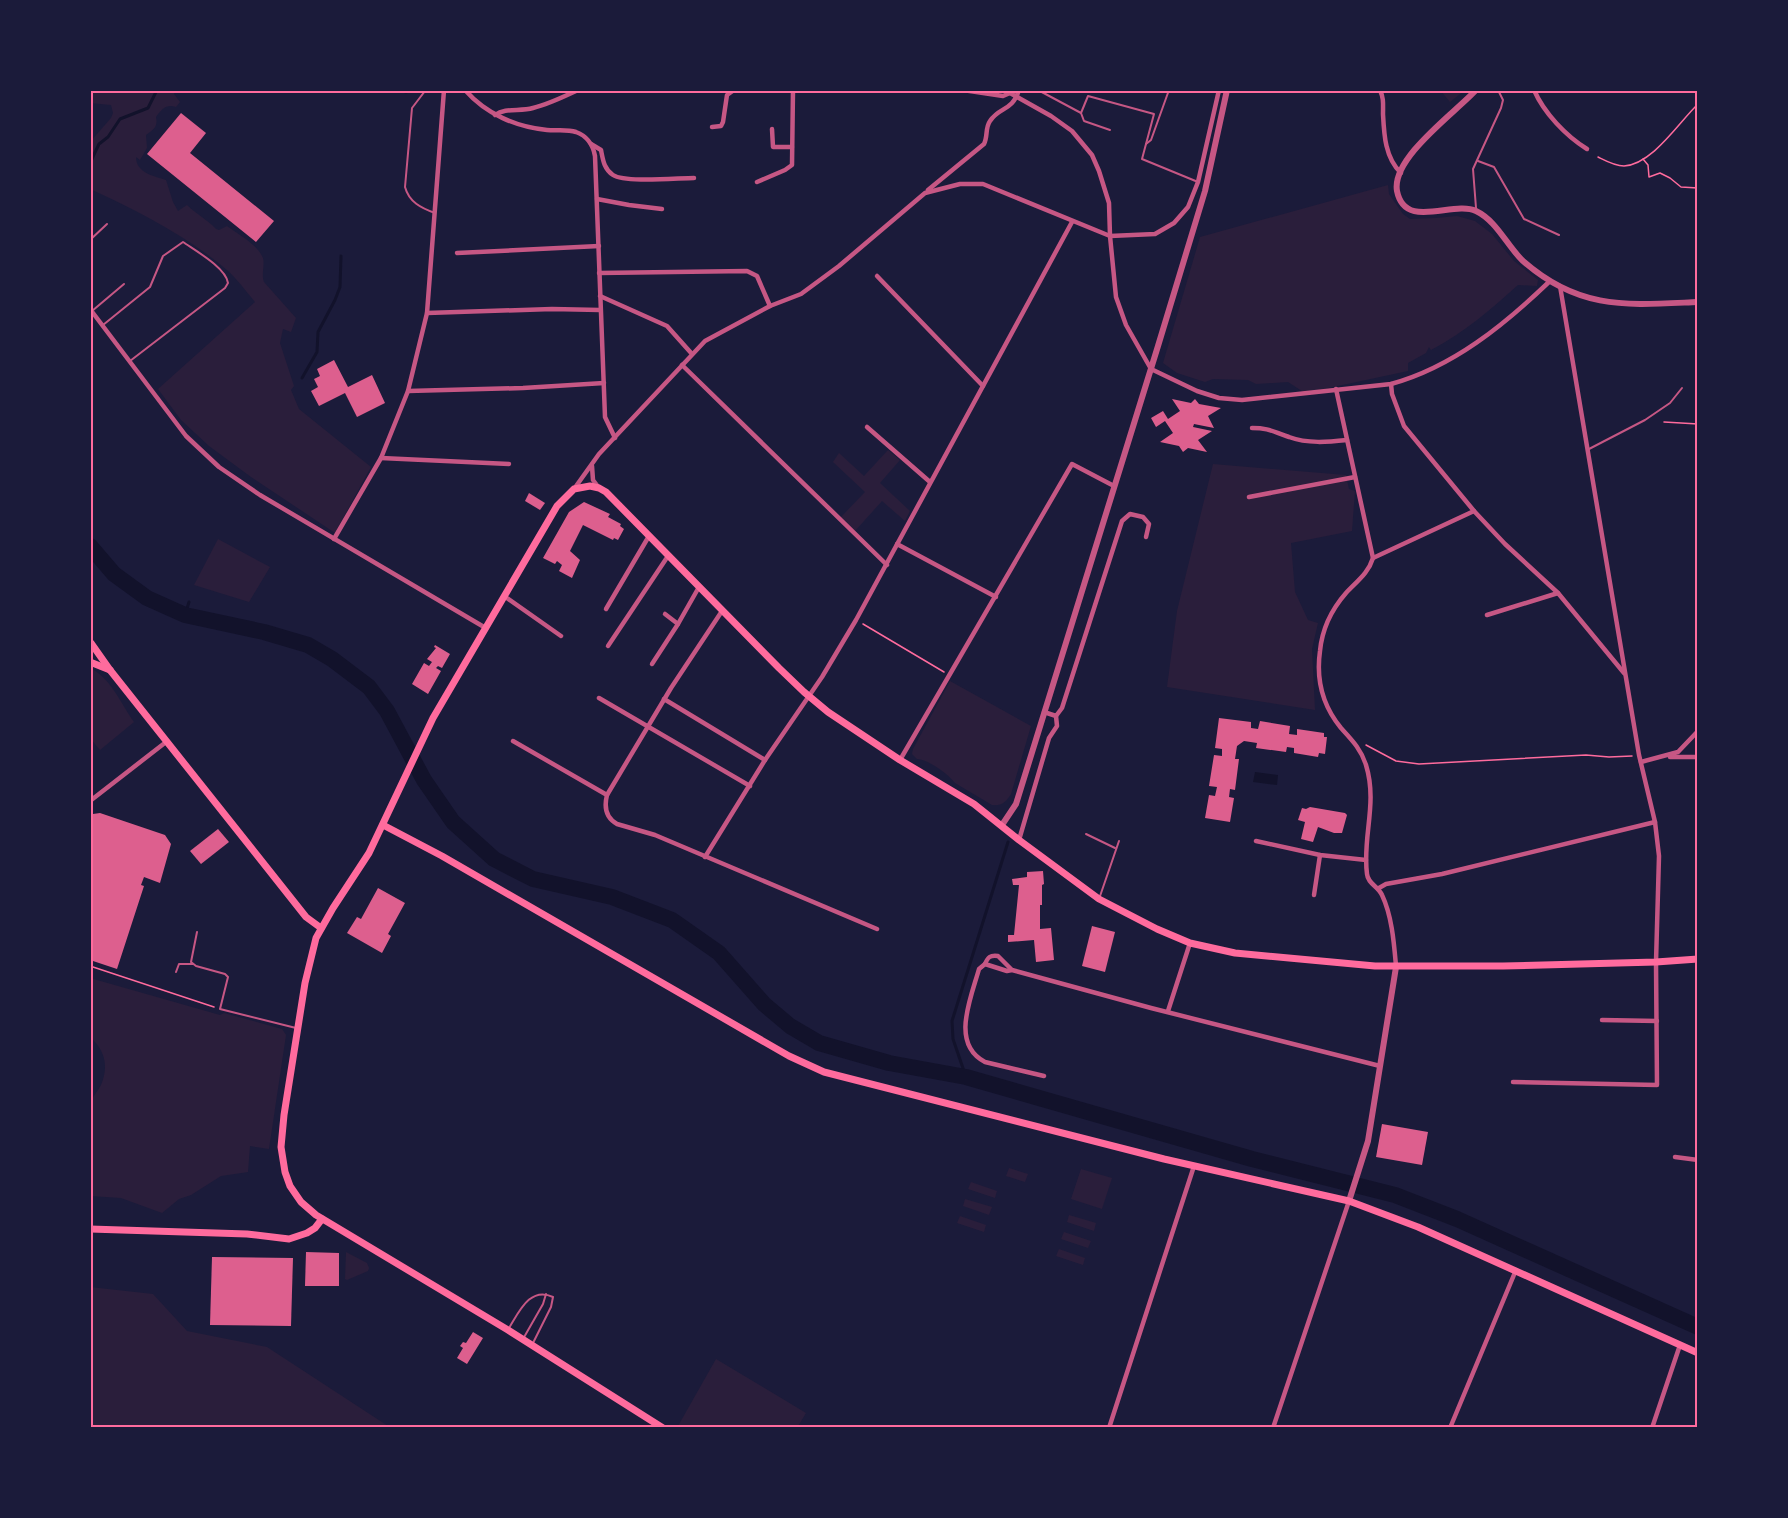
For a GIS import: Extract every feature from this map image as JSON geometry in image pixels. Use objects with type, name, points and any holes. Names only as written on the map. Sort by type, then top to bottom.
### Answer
[{"type":"main road","points":[[663,1428],[508,1330],[322,1219],[301,1202],[294,1192],[285,1172],[282,1154],[284,1115],[308,965],[321,928],[369,853],[422,740],[484,627],[557,506],[574,489],[590,486],[599,488],[613,498],[722,611],[809,697],[828,712],[974,804],[1099,898],[1157,929],[1190,942],[1235,953],[1396,967],[1656,962],[1698,959]]},
{"type":"main road","points":[[90,651],[91,641]]},
{"type":"main road","points":[[91,641],[110,670],[166,742],[306,917],[321,928]]},
{"type":"main road","points":[[90,662],[110,670]]},
{"type":"main road","points":[[383,825],[452,861],[789,1056],[824,1072],[1194,1166],[1351,1198],[1698,1353]]},
{"type":"main road","points":[[90,1229],[247,1234],[289,1239],[307,1233],[315,1228],[322,1219]]},
{"type":"street","points":[[334,539],[381,458],[408,391],[427,313],[444,90]]},
{"type":"street","points":[[465,90],[477,103],[495,115],[529,127],[575,132],[591,144],[595,156],[605,417],[615,438]]},
{"type":"street","points":[[495,115],[500,111],[530,109],[578,90]]},
{"type":"street","points":[[712,127],[721,126],[727,94],[734,90]]},
{"type":"street","points":[[756,182],[792,165],[793,90]]},
{"type":"street","points":[[963,90],[1003,96],[1010,92],[1072,130],[1092,155],[1109,203],[1116,297],[1126,326],[1151,369],[1182,385],[1220,398],[1260,399],[1391,384],[1407,380],[1458,356],[1519,310],[1550,281]]},
{"type":"street","points":[[574,489],[615,438],[711,336],[770,306],[801,294],[839,266],[984,144],[988,138],[990,121],[1012,105],[1019,90]]},
{"type":"street","points":[[925,193],[960,184],[983,184],[1110,236],[1143,236],[1164,230],[1184,212],[1198,182],[1219,90]]},
{"type":"street","points":[[1002,825],[1016,804],[1151,369],[1204,191],[1227,90]]},
{"type":"street","points":[[1380,90],[1384,98],[1386,146],[1393,166],[1401,173]]},
{"type":"street","points":[[1476,90],[1414,151],[1397,182],[1398,193],[1404,206],[1412,211],[1425,213],[1462,208],[1476,211],[1497,229],[1522,260],[1550,281],[1588,298],[1605,303],[1698,302]]},
{"type":"street","points":[[1534,90],[1540,102],[1556,121],[1587,149]]},
{"type":"street","points":[[772,129],[773,147],[792,147]]},
{"type":"street","points":[[591,144],[601,150],[606,168],[619,178],[694,178]]},
{"type":"street","points":[[597,199],[662,209]]},
{"type":"street","points":[[705,857],[856,620],[1072,222]]},
{"type":"street","points":[[457,253],[599,246]]},
{"type":"street","points":[[599,273],[747,271],[757,276],[770,306]]},
{"type":"street","points":[[877,276],[983,387]]},
{"type":"street","points":[[1513,1082],[1657,1085],[1656,962],[1660,873],[1655,822],[1641,762],[1560,286]]},
{"type":"street","points":[[600,296],[667,326],[692,354]]},
{"type":"street","points":[[427,313],[552,309],[600,310]]},
{"type":"street","points":[[91,310],[186,436],[208,458],[260,495],[484,627]]},
{"type":"street","points":[[682,365],[887,565]]},
{"type":"street","points":[[408,391],[604,383]]},
{"type":"street","points":[[1391,384],[1392,394],[1404,426],[1474,511],[1504,544],[1558,593],[1626,675]]},
{"type":"street","points":[[1273,1428],[1368,1141],[1396,967],[1386,905],[1379,888],[1370,883],[1367,878],[1366,860],[1371,799],[1368,774],[1359,747],[1338,724],[1327,707],[1320,683],[1319,658],[1323,637],[1333,613],[1346,594],[1365,576],[1373,558],[1336,389]]},
{"type":"street","points":[[867,428],[930,482]]},
{"type":"street","points":[[1252,428],[1274,430],[1288,437],[1310,442],[1347,440]]},
{"type":"street","points":[[381,458],[510,464]]},
{"type":"street","points":[[592,464],[593,480],[599,488]]},
{"type":"street","points":[[900,759],[1072,464],[1114,486]]},
{"type":"street","points":[[1249,497],[1355,477]]},
{"type":"street","points":[[1373,558],[1474,511]]},
{"type":"street","points":[[1019,840],[1049,738],[1057,726],[1056,716],[1062,708],[1122,521],[1130,514],[1143,517],[1149,524],[1146,537]]},
{"type":"street","points":[[606,609],[649,536]]},
{"type":"street","points":[[897,544],[996,597]]},
{"type":"street","points":[[608,646],[668,556]]},
{"type":"street","points":[[652,664],[699,587]]},
{"type":"street","points":[[1487,615],[1558,593]]},
{"type":"street","points":[[503,596],[561,636]]},
{"type":"street","points":[[722,611],[664,699],[607,795],[605,803],[611,821],[655,836],[876,929]]},
{"type":"street","points":[[665,614],[678,624]]},
{"type":"street","points":[[599,698],[750,786]]},
{"type":"street","points":[[664,699],[765,760]]},
{"type":"street","points":[[1044,712],[1056,716]]},
{"type":"street","points":[[1641,762],[1678,752],[1698,731]]},
{"type":"street","points":[[513,741],[607,795]]},
{"type":"street","points":[[90,801],[166,742]]},
{"type":"street","points":[[1658,757],[1698,757]]},
{"type":"street","points":[[1379,888],[1386,884],[1442,874],[1655,822]]},
{"type":"street","points":[[1256,841],[1320,855],[1366,860]]},
{"type":"street","points":[[1314,895],[1320,855]]},
{"type":"street","points":[[1168,1011],[1190,942]]},
{"type":"street","points":[[1012,970],[998,956],[991,955],[979,969],[965,1020],[967,1044],[976,1058],[985,1062],[1044,1077]]},
{"type":"street","points":[[985,964],[1380,1066]]},
{"type":"street","points":[[1602,1020],[1657,1021]]},
{"type":"street","points":[[1675,1157],[1698,1160]]},
{"type":"street","points":[[1109,1428],[1194,1166]]},
{"type":"street","points":[[1450,1428],[1516,1270]]},
{"type":"street","points":[[1652,1428],[1680,1345]]},
{"type":"lane","points":[[435,213],[416,204],[407,196],[405,187],[412,108],[425,91],[444,90]]},
{"type":"lane","points":[[1038,90],[1081,113],[1084,121],[1110,130]]},
{"type":"lane","points":[[1146,144],[1151,140],[1169,90]]},
{"type":"lane","points":[[1476,211],[1473,174],[1501,108],[1503,100],[1498,90]]},
{"type":"lane","points":[[1081,113],[1088,96],[1154,114],[1142,159],[1198,182]]},
{"type":"lane","points":[[1478,160],[1494,167],[1524,219],[1558,235]]},
{"type":"lane","points":[[90,240],[107,224]]},
{"type":"lane","points":[[103,325],[150,286],[163,256],[183,242],[218,267],[227,277],[228,283],[225,288],[130,361]]},
{"type":"lane","points":[[91,310],[124,284]]},
{"type":"lane","points":[[1587,450],[1645,420],[1670,403],[1682,388]]},
{"type":"lane","points":[[1086,834],[1115,848]]},
{"type":"lane","points":[[1099,898],[1119,841]]},
{"type":"lane","points":[[193,964],[191,958],[197,932]]},
{"type":"lane","points":[[176,972],[179,964],[193,964],[225,974],[228,977],[220,1009],[299,1029]]},
{"type":"lane","points":[[508,1330],[523,1304],[533,1296],[546,1294],[553,1297],[551,1307],[531,1345]]},
{"type":"lane","points":[[523,1340],[546,1294]]},
{"type":"path","points":[[1598,157],[1622,166],[1632,164],[1659,147],[1698,104]]},
{"type":"path","points":[[1643,158],[1648,165],[1649,177],[1660,173],[1681,188],[1698,188]]},
{"type":"path","points":[[1664,422],[1698,424]]},
{"type":"path","points":[[856,620],[950,675]]},
{"type":"path","points":[[1359,747],[1366,745],[1396,761],[1419,764],[1586,755],[1609,757],[1640,755]]},
{"type":"path","points":[[90,966],[220,1009]]},
{"type":"shaded area","points":[[90,90],[176,90],[174,94],[180,102],[176,107],[164,108],[156,117],[155,128],[146,135],[147,148],[140,160],[136,157],[137,162],[146,173],[166,180],[178,211],[187,205],[216,229],[227,226],[257,248],[263,258],[264,282],[296,318],[291,332],[283,329],[280,343],[294,386],[291,390],[299,409],[371,467],[335,533],[209,446],[181,420],[158,389],[255,302],[227,270],[196,247],[143,215],[90,189],[90,142],[113,113],[111,105],[90,103]]},
{"type":"shaded area","points":[[1440,90],[1465,90],[1450,102]]},
{"type":"shaded area","points":[[1388,185],[1389,194],[1403,214],[1410,219],[1457,216],[1475,221],[1492,234],[1514,261],[1538,280],[1537,286],[1518,285],[1466,328],[1431,350],[1429,347],[1426,353],[1408,363],[1408,371],[1305,393],[1288,382],[1256,384],[1248,380],[1213,379],[1205,382],[1177,373],[1163,363],[1200,237]]},
{"type":"shaded area","points":[[888,450],[900,460],[880,483],[910,511],[905,521],[882,501],[855,531],[841,517],[865,492],[833,462],[839,453],[864,476]]},
{"type":"shaded area","points":[[1213,464],[1346,475],[1349,489],[1355,491],[1352,531],[1291,543],[1295,592],[1308,620],[1318,623],[1312,649],[1315,710],[1167,687],[1177,611]]},
{"type":"shaded area","points":[[218,539],[270,567],[249,602],[194,585]]},
{"type":"shaded area","points":[[90,668],[110,685],[134,722],[100,750],[90,738]]},
{"type":"shaded area","points":[[950,681],[1031,726],[1011,794],[1001,804],[992,805],[912,754]]},
{"type":"shaded area","points":[[1255,772],[1278,775],[1277,785],[1253,782]]},
{"type":"shaded area","points":[[90,978],[220,1015],[224,1013],[282,1029],[286,1035],[269,1149],[250,1146],[248,1172],[221,1176],[191,1195],[179,1199],[162,1213],[121,1198],[90,1196],[90,1106],[101,1085],[105,1065],[99,1047],[90,1037]]},
{"type":"shaded area","points":[[1009,1168],[1028,1174],[1025,1182],[1006,1176]]},
{"type":"shaded area","points":[[1081,1169],[1112,1178],[1102,1209],[1071,1199]]},
{"type":"shaded area","points":[[971,1182],[997,1191],[995,1198],[968,1189]]},
{"type":"shaded area","points":[[965,1199],[992,1207],[989,1215],[963,1206]]},
{"type":"shaded area","points":[[1069,1215],[1096,1223],[1094,1231],[1067,1222]]},
{"type":"shaded area","points":[[960,1216],[986,1225],[984,1232],[957,1223]]},
{"type":"shaded area","points":[[1064,1232],[1091,1241],[1088,1248],[1061,1239]]},
{"type":"shaded area","points":[[1059,1249],[1085,1258],[1083,1265],[1056,1256]]},
{"type":"shaded area","points":[[346,1252],[367,1263],[368,1271],[345,1279]]},
{"type":"shaded area","points":[[90,1287],[153,1294],[187,1331],[267,1347],[391,1428],[90,1428]]},
{"type":"shaded area","points":[[716,1359],[806,1413],[797,1428],[681,1428],[678,1426]]},
{"type":"building","points":[[181,113],[206,133],[190,153],[274,221],[256,242],[147,154]]},
{"type":"building","points":[[334,360],[348,387],[372,375],[385,403],[357,417],[345,393],[319,406],[311,391],[318,387],[314,379],[320,376],[317,369]]},
{"type":"building","points":[[1172,399],[1191,403],[1195,399],[1199,404],[1221,408],[1208,416],[1214,428],[1194,424],[1193,427],[1212,431],[1198,440],[1207,452],[1188,448],[1183,452],[1179,446],[1160,442],[1173,433],[1165,421],[1156,427],[1151,418],[1163,411],[1168,419],[1180,411]]},
{"type":"building","points":[[529,493],[545,503],[540,510],[525,501]]},
{"type":"building","points":[[584,502],[610,514],[608,517],[621,524],[620,526],[624,529],[618,540],[614,538],[613,540],[583,525],[570,551],[580,560],[572,578],[559,571],[562,565],[557,561],[555,564],[543,558],[569,512]]},
{"type":"building","points":[[435,645],[450,654],[442,668],[438,666],[436,668],[441,671],[428,694],[412,684],[424,663],[429,666],[432,662],[427,659],[436,648]]},
{"type":"building","points":[[1219,718],[1251,722],[1251,728],[1258,729],[1260,721],[1290,726],[1289,734],[1297,735],[1297,729],[1324,733],[1324,737],[1327,737],[1325,754],[1319,753],[1318,757],[1294,753],[1294,748],[1287,747],[1286,752],[1256,748],[1257,743],[1244,741],[1237,746],[1235,759],[1239,759],[1235,790],[1230,789],[1229,797],[1234,798],[1230,822],[1205,818],[1209,795],[1215,796],[1217,787],[1209,786],[1214,755],[1222,756],[1222,749],[1215,748]]},
{"type":"building","points":[[1310,807],[1345,813],[1347,815],[1342,833],[1334,833],[1318,827],[1313,842],[1301,839],[1305,822],[1298,820],[1302,808]]},
{"type":"building","points":[[100,813],[165,835],[171,844],[160,883],[144,877],[141,885],[144,886],[117,969],[90,960],[90,819],[93,814]]},
{"type":"building","points":[[218,829],[229,842],[201,864],[190,851]]},
{"type":"building","points":[[1043,871],[1040,929],[1051,928],[1054,960],[1036,962],[1034,940],[1008,942],[1008,935],[1014,935],[1019,885],[1013,885],[1012,879],[1027,877],[1027,872]]},
{"type":"building","points":[[378,888],[405,903],[388,934],[391,936],[382,953],[347,933],[357,917],[361,919]]},
{"type":"building","points":[[1092,926],[1115,932],[1105,972],[1082,966]]},
{"type":"building","points":[[1382,1124],[1428,1132],[1422,1165],[1376,1157]]},
{"type":"building","points":[[306,1252],[339,1253],[339,1286],[305,1286]]},
{"type":"building","points":[[212,1257],[293,1258],[291,1326],[210,1325]]},
{"type":"building","points":[[473,1332],[483,1338],[467,1364],[457,1358],[463,1348],[460,1346],[463,1342],[466,1343]]},
{"type":"waterway","points":[[90,163],[99,144],[108,137],[120,119],[148,108],[157,90]]},
{"type":"waterway","points":[[302,378],[317,352],[318,332],[340,287],[341,256]]},
{"type":"waterway","points":[[90,546],[114,574],[147,598],[185,615],[264,632],[308,645],[332,659],[369,687],[387,711],[424,780],[453,822],[494,859],[533,879],[612,897],[672,920],[719,953],[764,1004],[790,1026],[819,1043],[889,1063],[966,1077],[1252,1159],[1395,1195],[1457,1219],[1698,1327]]},
{"type":"waterway","points":[[185,615],[189,602]]},
{"type":"waterway","points":[[966,1077],[953,1039],[952,1021],[1008,842]]}]
